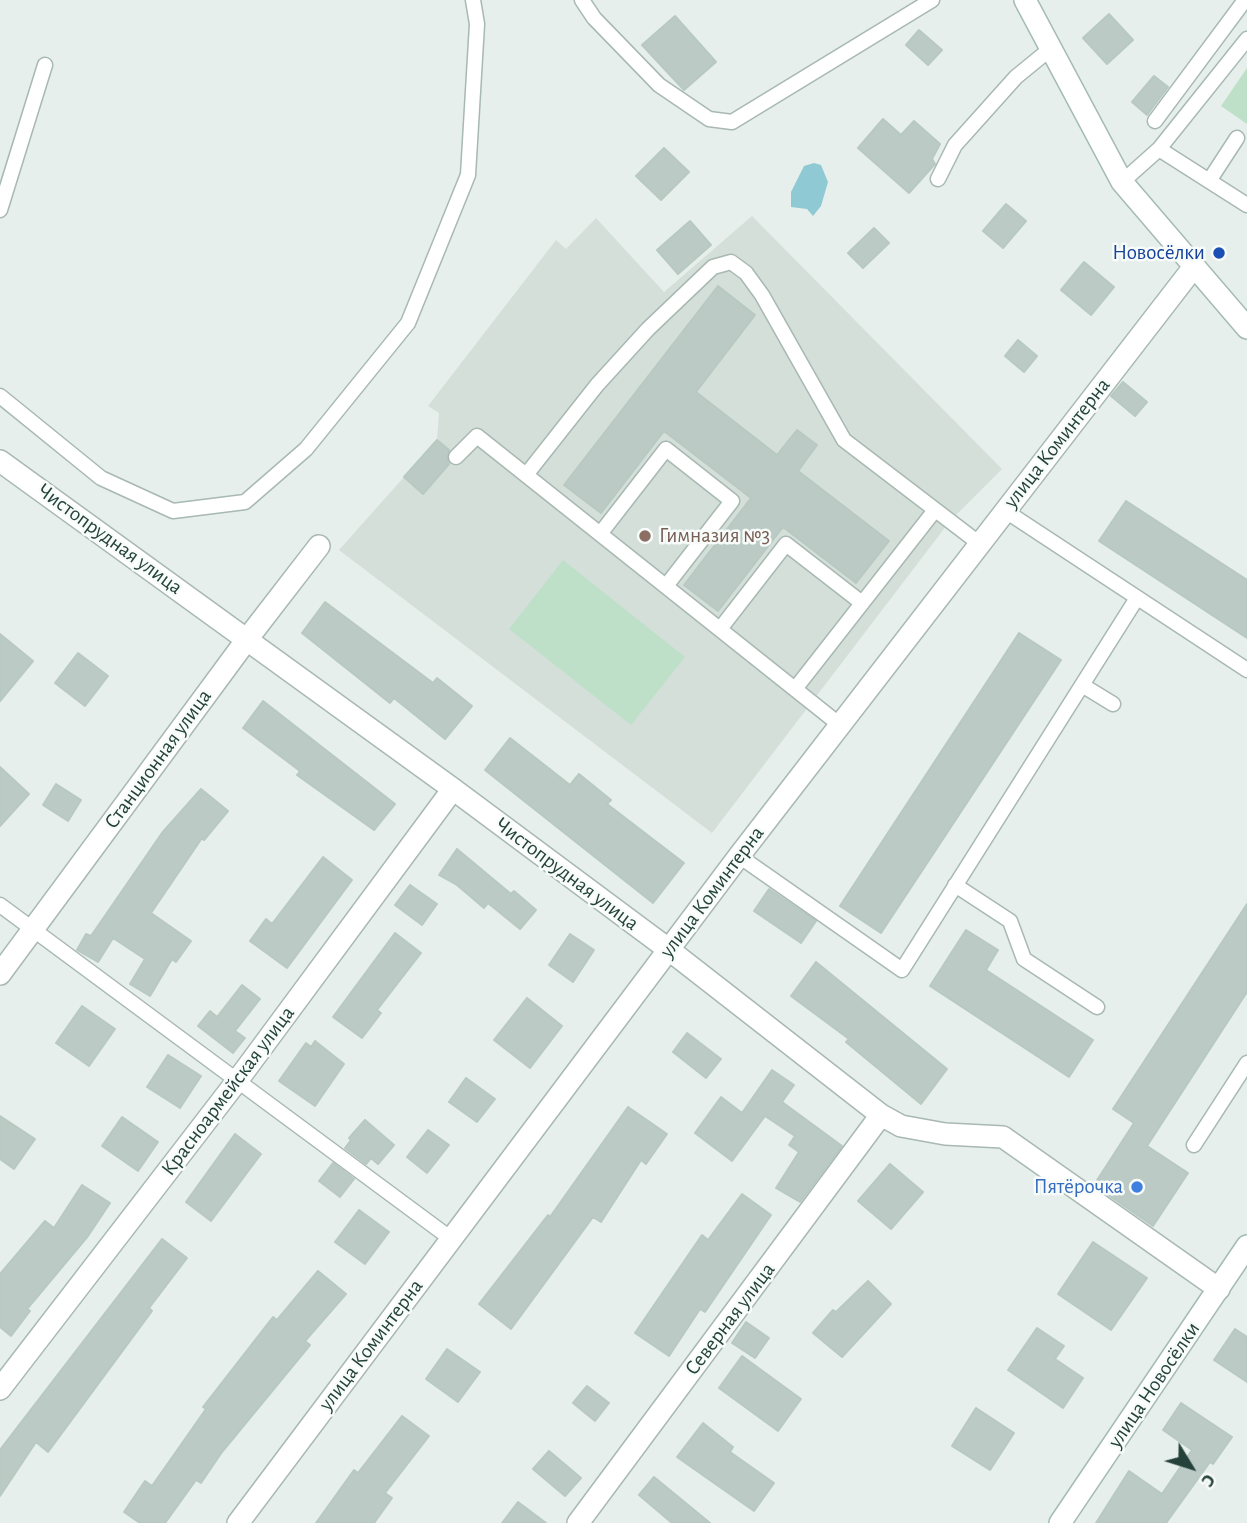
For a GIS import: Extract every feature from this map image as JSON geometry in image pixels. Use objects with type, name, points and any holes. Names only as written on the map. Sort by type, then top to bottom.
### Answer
[{"type":"street","points":[[1025,0],[1049,50],[1122,182],[1193,268],[1243,317]]},
{"type":"street","name":"улица Коминтерна","points":[[238,1523],[668,949],[1193,268]]},
{"type":"street","name":"Чистопрудная улица","points":[[0,461],[453,789],[668,949],[881,1115],[901,1126],[945,1134],[1003,1137],[1219,1289]]},
{"type":"street","name":"Станционная улица","points":[[0,974],[319,546]]},
{"type":"street","name":"Красноармейская улица","points":[[0,1389],[237,1081],[453,789]]},
{"type":"street","name":"Северная улица","points":[[578,1523],[881,1115]]},
{"type":"street","name":"улица Новосёлки","points":[[1060,1523],[1247,1247]]},
{"type":"lane","points":[[0,396],[101,478],[173,511],[245,502],[306,449],[408,323],[468,175],[477,24],[472,0]]},
{"type":"lane","points":[[582,0],[594,18],[659,85],[709,119],[732,122],[932,0]]},
{"type":"lane","points":[[1155,121],[1245,0]]},
{"type":"lane","points":[[1122,182],[1159,149],[1247,39]]},
{"type":"lane","points":[[937,179],[955,145],[1016,78],[1049,50]]},
{"type":"lane","points":[[0,210],[45,65]]},
{"type":"lane","points":[[1209,181],[1237,138]]},
{"type":"lane","points":[[1159,149],[1247,205]]},
{"type":"lane","points":[[526,475],[597,385],[648,329],[713,267],[731,262],[746,273],[762,295],[844,440],[980,544]]},
{"type":"lane","points":[[456,457],[477,436],[840,725]]},
{"type":"lane","points":[[600,534],[666,449],[723,493],[732,501],[666,586]]},
{"type":"lane","points":[[795,689],[935,510]]},
{"type":"lane","points":[[1004,510],[1247,670]]},
{"type":"lane","points":[[720,629],[786,544],[862,603]]},
{"type":"lane","points":[[739,856],[902,970],[1137,598]]},
{"type":"lane","points":[[1082,685],[1113,704]]},
{"type":"lane","points":[[955,885],[1010,921],[1024,958],[1097,1007]]},
{"type":"lane","points":[[0,905],[450,1238]]},
{"type":"lane","points":[[1194,1145],[1247,1063]]},
{"type":"shaded area","name":"Гимназия №3","points":[[752,216],[1002,469],[950,521],[712,833],[339,550],[437,440],[439,413],[428,406],[556,240],[566,249],[596,218],[664,292]]},
{"type":"green space","points":[[1247,68],[1247,124],[1221,106]]},
{"type":"green space","points":[[563,560],[685,657],[631,725],[509,629]]},
{"type":"water","points":[[814,163],[821,165],[828,182],[821,206],[813,216],[807,209],[791,207],[791,192],[804,166]]},
{"type":"building","points":[[1109,14],[1133,40],[1107,64],[1083,38]]},
{"type":"building","points":[[675,16],[716,62],[684,90],[642,45]]},
{"type":"building","points":[[919,30],[942,50],[928,65],[906,45]]},
{"type":"building","points":[[1154,76],[1168,87],[1147,115],[1132,102]]},
{"type":"building","points":[[883,119],[901,135],[914,121],[940,144],[932,159],[935,164],[909,193],[858,148]]},
{"type":"building","points":[[664,148],[689,172],[661,200],[636,176]]},
{"type":"building","points":[[1006,204],[1026,221],[1003,248],[983,231]]},
{"type":"building","points":[[690,221],[711,245],[678,274],[657,250]]},
{"type":"building","points":[[874,228],[889,243],[863,268],[848,253]]},
{"type":"building","points":[[1084,262],[1114,287],[1091,315],[1061,290]]},
{"type":"building","points":[[718,286],[755,315],[696,392],[777,455],[797,430],[817,445],[798,471],[889,541],[856,583],[783,527],[718,611],[684,585],[751,498],[664,431],[601,513],[564,485]]},
{"type":"building","points":[[1018,340],[1037,356],[1024,372],[1005,356]]},
{"type":"building","points":[[1123,382],[1147,402],[1135,416],[1111,396]]},
{"type":"building","points":[[437,440],[449,450],[449,464],[423,494],[404,477]]},
{"type":"building","points":[[1126,501],[1247,580],[1247,638],[1099,541]]},
{"type":"building","points":[[325,602],[433,683],[437,678],[472,706],[445,739],[394,698],[390,703],[302,633]]},
{"type":"building","points":[[1019,633],[1061,660],[881,933],[840,906]]},
{"type":"building","points":[[0,634],[33,661],[0,701]]},
{"type":"building","points":[[78,653],[108,676],[85,706],[55,683]]},
{"type":"building","points":[[263,701],[395,804],[374,830],[297,775],[300,771],[243,728]]},
{"type":"building","points":[[510,738],[570,785],[579,774],[611,800],[607,804],[684,863],[653,903],[485,770]]},
{"type":"building","points":[[0,767],[29,794],[0,826]]},
{"type":"building","points":[[56,784],[81,800],[68,821],[43,805]]},
{"type":"building","points":[[201,789],[228,811],[204,840],[202,838],[151,913],[191,941],[176,962],[172,959],[150,996],[130,984],[145,959],[113,938],[98,962],[77,950],[86,934],[91,936],[162,833]]},
{"type":"building","points":[[457,849],[511,894],[514,891],[536,910],[520,929],[488,903],[484,908],[457,885],[439,875]]},
{"type":"building","points":[[323,857],[352,880],[287,968],[250,941],[266,919],[272,924]]},
{"type":"building","points":[[410,885],[437,904],[422,925],[395,905]]},
{"type":"building","points":[[769,889],[816,921],[801,943],[754,911]]},
{"type":"building","points":[[1247,904],[1247,992],[1147,1146],[1188,1173],[1153,1226],[1094,1185],[1134,1123],[1113,1109]]},
{"type":"building","points":[[966,930],[998,950],[986,970],[1093,1040],[1069,1077],[930,986]]},
{"type":"building","points":[[395,933],[421,953],[377,1010],[381,1013],[362,1038],[333,1017]]},
{"type":"building","points":[[570,934],[594,950],[573,982],[549,965]]},
{"type":"building","points":[[816,962],[947,1069],[921,1104],[846,1042],[849,1039],[791,996]]},
{"type":"building","points":[[242,985],[260,999],[235,1031],[245,1038],[233,1053],[198,1026],[210,1011],[217,1017]]},
{"type":"building","points":[[527,998],[562,1026],[530,1068],[494,1040]]},
{"type":"building","points":[[82,1006],[115,1029],[89,1066],[56,1043]]},
{"type":"building","points":[[687,1033],[721,1059],[706,1078],[673,1052]]},
{"type":"building","points":[[315,1041],[344,1064],[315,1106],[279,1081],[306,1043],[311,1047]]},
{"type":"building","points":[[168,1055],[201,1076],[180,1108],[147,1087]]},
{"type":"building","points":[[772,1070],[794,1085],[782,1102],[842,1146],[800,1202],[776,1188],[799,1152],[789,1145],[795,1136],[765,1116],[732,1161],[695,1133],[721,1097],[742,1113]]},
{"type":"building","points":[[466,1078],[495,1099],[477,1122],[449,1102]]},
{"type":"building","points":[[628,1107],[667,1134],[646,1164],[641,1160],[601,1222],[593,1217],[511,1329],[479,1304],[548,1215],[550,1217]]},
{"type":"building","points":[[0,1116],[35,1139],[14,1169],[0,1159]]},
{"type":"building","points":[[122,1117],[158,1142],[138,1171],[102,1146]]},
{"type":"building","points":[[365,1120],[394,1145],[378,1164],[371,1158],[366,1164],[345,1148],[351,1140],[349,1138]]},
{"type":"building","points":[[428,1130],[449,1145],[427,1173],[407,1157]]},
{"type":"building","points":[[235,1134],[261,1154],[211,1221],[186,1202]]},
{"type":"building","points":[[333,1163],[354,1179],[340,1197],[319,1181]]},
{"type":"building","points":[[890,1164],[923,1192],[891,1229],[858,1201]]},
{"type":"building","points":[[82,1185],[110,1203],[88,1236],[27,1309],[30,1311],[11,1336],[0,1327],[0,1274],[45,1221],[54,1228]]},
{"type":"building","points":[[742,1194],[771,1215],[705,1312],[700,1309],[669,1356],[635,1333],[702,1235],[708,1240]]},
{"type":"building","points":[[359,1210],[389,1232],[365,1264],[335,1242]]},
{"type":"building","points":[[162,1239],[187,1258],[149,1308],[152,1311],[48,1452],[36,1442],[0,1496],[0,1450]]},
{"type":"building","points":[[1093,1242],[1147,1278],[1111,1330],[1058,1294]]},
{"type":"building","points":[[318,1271],[346,1294],[305,1341],[310,1345],[222,1452],[201,1483],[196,1480],[165,1523],[140,1523],[124,1512],[145,1481],[152,1486],[206,1409],[203,1407],[273,1317],[277,1320]]},
{"type":"building","points":[[868,1281],[891,1304],[842,1357],[813,1333],[833,1310],[836,1312]]},
{"type":"building","points":[[746,1322],[769,1338],[755,1358],[732,1343]]},
{"type":"building","points":[[1037,1328],[1064,1346],[1055,1359],[1083,1378],[1063,1408],[1008,1370]]},
{"type":"building","points":[[1235,1329],[1247,1337],[1247,1382],[1214,1360]]},
{"type":"building","points":[[447,1349],[480,1372],[458,1402],[426,1379]]},
{"type":"building","points":[[742,1356],[801,1399],[778,1431],[719,1388]]},
{"type":"building","points":[[587,1386],[609,1403],[595,1421],[573,1403]]},
{"type":"building","points":[[1181,1403],[1232,1437],[1213,1464],[1210,1462],[1166,1523],[1096,1523],[1129,1471],[1162,1494],[1192,1450],[1163,1430]]},
{"type":"building","points":[[976,1408],[1014,1433],[990,1470],[952,1446]]},
{"type":"building","points":[[402,1416],[429,1436],[385,1493],[392,1498],[374,1523],[316,1523],[354,1470],[358,1473]]},
{"type":"building","points":[[703,1423],[733,1447],[730,1452],[774,1483],[754,1511],[677,1457]]},
{"type":"building","points":[[549,1451],[581,1478],[565,1496],[533,1469]]},
{"type":"building","points":[[654,1477],[710,1523],[672,1523],[639,1495]]},
{"type":"building","points":[[518,1502],[546,1523],[502,1523]]},
{"type":"place","name":"Новосёлки","points":[[1219,253]]},
{"type":"place","name":"Гимназия №3","points":[[645,536]]},
{"type":"place","name":"Пятёрочка","points":[[1137,1187]]}]
